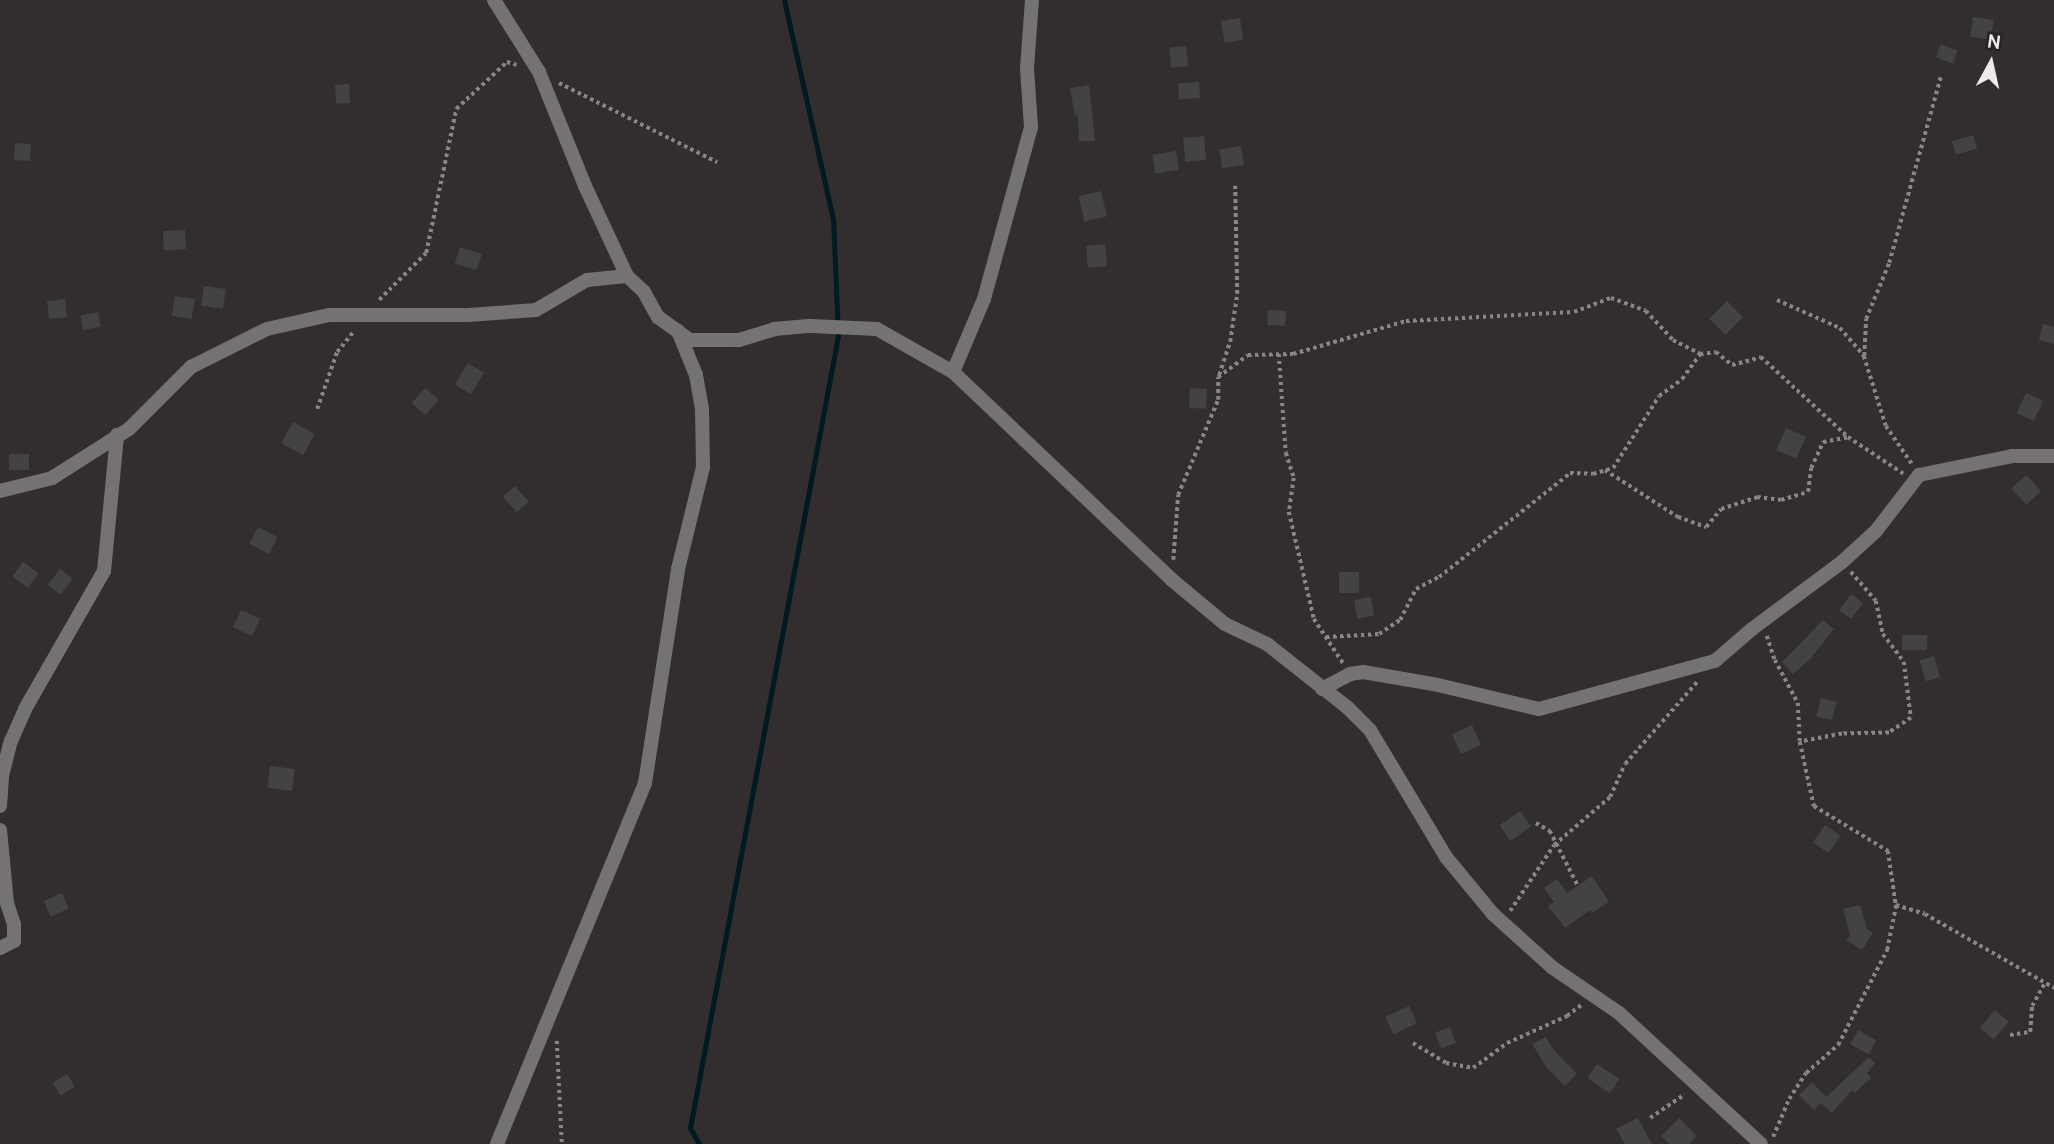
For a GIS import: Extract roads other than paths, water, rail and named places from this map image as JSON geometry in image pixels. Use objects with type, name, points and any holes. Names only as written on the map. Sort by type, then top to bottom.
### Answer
[{"type":"street","points":[[495,0],[539,72],[584,186],[627,276],[644,292],[659,317],[690,340],[738,340],[774,329],[811,326],[877,329],[953,372],[1171,579],[1225,624],[1268,644],[1370,730],[1446,857],[1503,922],[1553,968],[1619,1013],[1761,1144]]},
{"type":"street","points":[[953,372],[984,299],[1031,127],[1027,68],[1032,0]]},
{"type":"street","points":[[0,491],[51,478],[128,429],[191,367],[267,329],[318,317],[468,315],[536,310],[587,279],[627,276]]},
{"type":"street","points":[[497,1144],[645,783],[678,569],[703,467],[702,409],[696,375],[678,331]]},
{"type":"street","points":[[0,806],[2,776],[11,741],[24,709],[104,571],[117,435]]},
{"type":"street","points":[[1322,689],[1350,674],[1363,672],[1438,685],[1539,709],[1715,661],[1765,619],[1842,562],[1876,531],[1916,478],[2012,456],[2054,456]]},
{"type":"street","points":[[0,830],[14,941],[0,948]]},
{"type":"waterway","points":[[699,1144],[690,1128],[838,336],[833,219],[784,0]]}]
